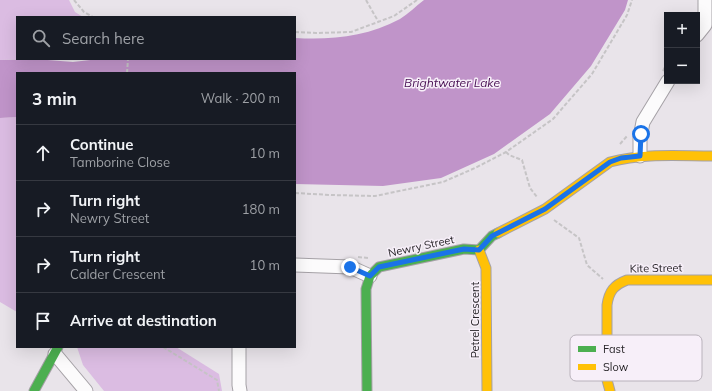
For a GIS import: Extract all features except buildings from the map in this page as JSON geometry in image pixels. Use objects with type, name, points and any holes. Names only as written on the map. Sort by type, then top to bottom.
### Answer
[{"type":"street","points":[[705,0],[705,29]]},
{"type":"street","points":[[640,156],[640,138],[643,122],[664,79]]},
{"type":"street","points":[[479,250],[492,236],[545,209],[610,162],[621,158],[640,156],[712,156]]},
{"type":"street","name":"Newry Street","points":[[370,276],[379,267],[464,249],[479,250]]},
{"type":"street","name":"Petrel Crescent","points":[[479,250],[486,268],[487,391]]},
{"type":"street","points":[[296,265],[350,267],[370,276],[366,289],[367,391]]},
{"type":"street","name":"Kite Street","points":[[607,335],[608,296],[616,283],[626,280],[712,280]]},
{"type":"street","points":[[239,348],[240,391]]},
{"type":"street","points":[[34,391],[57,350],[86,391]]},
{"type":"street","name":"Kite Street","points":[[607,381],[610,391]]},
{"type":"path","points":[[74,0],[84,12],[91,16]]},
{"type":"path","points":[[366,0],[378,22]]},
{"type":"path","points":[[296,32],[351,32],[394,16],[417,0]]},
{"type":"path","points":[[296,193],[331,196],[375,196],[443,182],[506,152],[553,119],[592,74],[626,15],[632,0]]},
{"type":"path","points":[[127,72],[128,60]]},
{"type":"path","points":[[618,147],[629,134]]},
{"type":"path","points":[[165,348],[217,380],[219,391]]},
{"type":"shaded area","points":[[0,0],[69,0],[75,12],[81,16],[16,16],[16,59],[0,60]]},
{"type":"shaded area","points":[[16,117],[16,311],[0,302],[0,118]]},
{"type":"shaded area","points":[[77,348],[178,348],[219,374],[222,391],[104,391],[83,365]]},
{"type":"water","name":"Brightwater Lake","points":[[424,0],[628,0],[625,10],[591,66],[550,114],[494,154],[441,178],[383,186],[296,184],[296,72],[16,72],[16,117],[0,118],[0,60],[48,60],[73,62],[90,60],[296,60],[296,38],[335,38],[349,36],[375,30],[406,15]]},
{"type":"traffic: fast","points":[[367,391],[366,289],[370,276],[379,267],[464,249],[479,250],[492,236],[498,233]]},
{"type":"traffic: fast","points":[[34,391],[57,348]]},
{"type":"traffic: slow","points":[[498,233],[545,209],[610,162],[648,156],[712,156]]},
{"type":"traffic: slow","points":[[479,250],[486,268],[487,391]]},
{"type":"traffic: slow","points":[[607,335],[607,305],[609,296],[615,286],[627,280],[712,280]]},
{"type":"traffic: slow","points":[[607,381],[610,391]]},
{"type":"route","points":[[350,267],[370,276],[379,267],[464,249],[479,250],[492,236],[545,209],[610,162],[621,158],[640,156],[641,134]]}]
